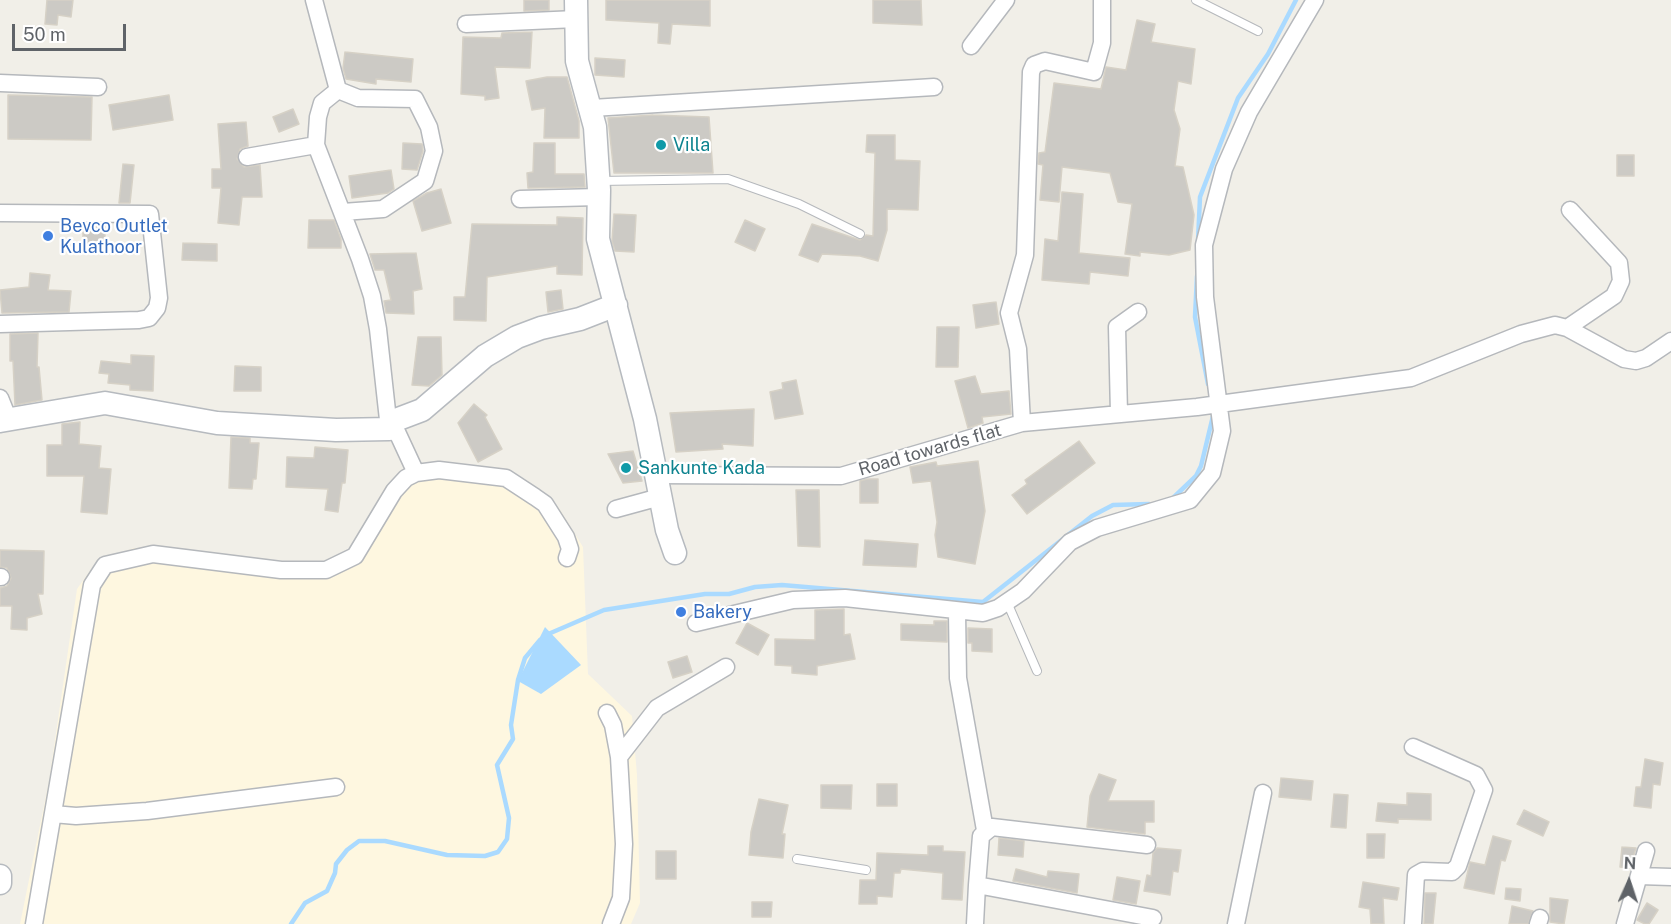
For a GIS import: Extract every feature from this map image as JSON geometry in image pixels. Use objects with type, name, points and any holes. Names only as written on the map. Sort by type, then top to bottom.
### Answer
[{"type":"street","points":[[314,0],[338,90]]},
{"type":"street","points":[[971,46],[1006,0]]},
{"type":"street","name":"Road towards flat","points":[[655,475],[841,476],[1023,423],[1018,349],[1009,313],[1024,255],[1031,72],[1034,65],[1045,61],[1094,72],[1102,42],[1101,0]]},
{"type":"street","points":[[696,623],[793,600],[844,598],[983,613],[1023,591],[1071,542],[1097,528],[1190,500],[1212,473],[1221,438],[1219,404],[1205,297],[1204,245],[1224,169],[1249,112],[1315,0]]},
{"type":"street","points":[[466,24],[576,9],[577,61],[592,108],[598,189],[598,238],[645,419],[655,475],[675,553]]},
{"type":"street","points":[[0,83],[99,87]]},
{"type":"street","points":[[592,108],[934,87]]},
{"type":"street","points":[[338,90],[322,103],[318,117],[316,145],[343,212],[372,296],[389,429]]},
{"type":"street","points":[[338,90],[358,98],[415,99],[429,126],[434,151],[425,181],[383,209],[343,212]]},
{"type":"street","points":[[247,157],[316,145]]},
{"type":"street","points":[[519,199],[598,189]]},
{"type":"street","points":[[1567,328],[1614,296],[1621,281],[1619,263],[1570,210]]},
{"type":"street","points":[[0,213],[150,214],[159,298],[157,308],[149,318],[139,320],[0,324]]},
{"type":"street","points":[[389,429],[393,421],[422,410],[484,356],[517,337],[541,328],[580,319],[616,305]]},
{"type":"street","points":[[1119,414],[1118,327],[1137,312]]},
{"type":"street","points":[[1023,423],[1219,404],[1411,378],[1521,334],[1555,325],[1567,328],[1624,359],[1636,361],[1646,358],[1671,341]]},
{"type":"street","points":[[3,412],[105,403],[217,423],[336,430],[389,429],[397,432],[416,473]]},
{"type":"street","points":[[34,924],[92,585],[105,565],[153,554],[281,570],[326,570],[355,556],[394,491],[416,473],[451,470],[506,478],[545,504],[566,537],[570,549],[567,558]]},
{"type":"street","points":[[615,509],[660,497]]},
{"type":"street","points":[[957,612],[958,678],[985,830]]},
{"type":"street","points":[[619,757],[657,708],[726,667]]},
{"type":"street","points":[[607,713],[613,725],[619,757],[624,844],[621,898],[611,924]]},
{"type":"street","points":[[1413,747],[1476,775],[1484,790],[1458,866],[1452,872],[1423,871],[1416,875],[1413,924]]},
{"type":"street","points":[[53,814],[76,816],[147,811],[336,787]]},
{"type":"street","points":[[1236,924],[1263,794]]},
{"type":"street","points":[[975,924],[981,836],[985,830],[1000,826],[1147,845]]},
{"type":"street","points":[[1625,924],[1646,851]]},
{"type":"street","points":[[0,876],[0,883]]},
{"type":"street","points":[[1639,876],[1671,877]]},
{"type":"street","points":[[976,885],[1153,918]]},
{"type":"lane","points":[[1196,0],[1258,31]]},
{"type":"lane","points":[[598,189],[728,179],[799,204],[860,234]]},
{"type":"lane","points":[[1006,602],[1037,671]]},
{"type":"lane","points":[[797,859],[866,870]]},
{"type":"shaded area","points":[[429,463],[525,488],[559,508],[583,547],[588,674],[632,716],[637,775],[640,903],[631,924],[20,924],[49,781],[77,589],[97,561],[134,548],[324,571],[345,560],[385,487]]},
{"type":"water","points":[[545,627],[581,665],[541,694],[518,681]]},
{"type":"building","points":[[47,0],[73,0],[71,17],[58,15],[57,25],[45,24]]},
{"type":"building","points":[[524,0],[549,0],[549,10],[524,11]]},
{"type":"building","points":[[606,0],[710,0],[710,26],[672,24],[670,44],[658,43],[659,23],[606,20]]},
{"type":"building","points":[[873,0],[921,0],[922,25],[873,23]]},
{"type":"building","points":[[1137,20],[1155,24],[1151,42],[1195,49],[1191,84],[1178,81],[1174,110],[1180,129],[1175,166],[1183,167],[1194,215],[1190,250],[1169,255],[1140,252],[1140,256],[1125,254],[1132,204],[1118,202],[1110,173],[1062,167],[1059,202],[1040,200],[1043,165],[1038,164],[1039,153],[1045,152],[1054,83],[1101,89],[1106,67],[1126,70]]},
{"type":"building","points":[[532,32],[530,68],[495,67],[499,98],[485,100],[485,96],[461,94],[463,37],[501,38],[502,33]]},
{"type":"building","points":[[345,52],[413,59],[411,82],[376,79],[376,84],[346,79],[343,68]]},
{"type":"building","points":[[595,58],[625,60],[624,77],[595,75]]},
{"type":"building","points":[[547,77],[567,77],[579,121],[579,138],[544,138],[545,108],[532,110],[526,81]]},
{"type":"building","points":[[8,95],[92,97],[91,140],[8,139]]},
{"type":"building","points":[[169,95],[173,120],[113,130],[109,105]]},
{"type":"building","points":[[293,109],[299,124],[279,132],[273,117]]},
{"type":"building","name":"Villa","points":[[653,115],[709,117],[713,173],[614,173],[608,118]]},
{"type":"building","points":[[246,122],[248,146],[240,149],[237,159],[244,167],[260,165],[262,197],[242,197],[239,225],[218,223],[221,188],[212,188],[212,169],[221,169],[218,124]]},
{"type":"building","points":[[867,135],[895,135],[895,160],[920,161],[918,210],[887,209],[887,230],[878,261],[860,256],[822,254],[818,262],[799,255],[812,224],[860,240],[866,235],[873,236],[875,153],[866,152]]},
{"type":"building","points":[[403,143],[422,144],[423,151],[417,170],[402,169]]},
{"type":"building","points":[[534,143],[555,143],[555,174],[584,174],[585,187],[528,188],[527,173],[533,172]]},
{"type":"building","points":[[1617,155],[1634,155],[1634,176],[1617,176]]},
{"type":"building","points":[[123,164],[134,165],[130,203],[119,203]]},
{"type":"building","points":[[391,170],[394,189],[388,193],[352,198],[349,176]]},
{"type":"building","points":[[441,189],[451,223],[422,231],[413,201],[427,193]]},
{"type":"building","points":[[1062,192],[1083,194],[1079,253],[1130,258],[1128,276],[1090,272],[1089,284],[1042,280],[1045,239],[1058,241]]},
{"type":"building","points":[[614,214],[636,215],[634,252],[615,251],[612,241]]},
{"type":"building","points":[[557,217],[583,218],[582,275],[557,274],[557,266],[487,277],[486,321],[454,320],[454,297],[465,297],[472,224],[557,225]]},
{"type":"building","points":[[309,220],[334,220],[341,239],[341,248],[308,248]]},
{"type":"building","points":[[745,220],[765,229],[755,251],[735,242]]},
{"type":"building","points":[[105,226],[105,243],[83,244],[83,227]]},
{"type":"building","points":[[183,243],[217,244],[217,261],[182,260]]},
{"type":"building","points":[[416,253],[422,289],[413,291],[414,314],[386,313],[384,301],[391,300],[384,270],[375,270],[370,254]]},
{"type":"building","points":[[30,273],[50,275],[48,290],[71,291],[69,312],[2,313],[0,290],[29,287]]},
{"type":"building","points":[[561,290],[563,309],[548,312],[546,292]]},
{"type":"building","points":[[996,302],[999,324],[976,328],[973,305]]},
{"type":"building","points":[[937,327],[959,327],[958,367],[936,367]]},
{"type":"building","points":[[38,333],[37,367],[39,367],[42,400],[15,405],[13,361],[10,361],[10,334]]},
{"type":"building","points":[[418,337],[441,337],[442,375],[429,386],[412,385]]},
{"type":"building","points":[[131,355],[154,356],[153,391],[130,390],[130,385],[108,383],[109,374],[99,373],[101,361],[131,364]]},
{"type":"building","points":[[235,366],[261,367],[261,391],[234,391]]},
{"type":"building","points":[[975,376],[981,394],[1009,391],[1011,414],[982,417],[983,423],[968,428],[955,381]]},
{"type":"building","points":[[796,380],[803,414],[775,419],[770,392],[783,389],[782,383]]},
{"type":"building","points":[[474,404],[487,415],[485,417],[502,449],[478,462],[458,423]]},
{"type":"building","points":[[754,409],[753,446],[722,444],[723,449],[676,452],[670,413]]},
{"type":"building","points":[[80,422],[79,444],[101,446],[99,468],[111,469],[107,514],[81,512],[84,476],[47,476],[47,445],[62,445],[62,424]]},
{"type":"building","points":[[231,437],[250,438],[250,443],[259,443],[256,479],[253,479],[252,489],[229,488]]},
{"type":"building","points":[[1079,441],[1095,463],[1027,514],[1012,495],[1027,484],[1025,480]]},
{"type":"building","points":[[315,447],[348,450],[345,483],[342,483],[338,512],[325,510],[328,489],[286,487],[287,457],[314,458]]},
{"type":"building","name":"Sankunte Kada","points":[[633,451],[642,481],[623,483],[608,454]]},
{"type":"building","points":[[978,461],[985,511],[975,564],[938,557],[935,535],[937,522],[931,481],[913,483],[910,467],[936,462],[937,466]]},
{"type":"building","points":[[878,479],[878,503],[860,503],[860,481]]},
{"type":"building","points":[[796,490],[819,490],[820,547],[798,546]]},
{"type":"building","points":[[865,540],[918,544],[916,567],[863,565]]},
{"type":"building","points":[[0,550],[44,551],[43,594],[38,594],[42,614],[27,618],[27,630],[11,629],[12,606],[0,606],[0,588],[7,586],[11,578],[7,568],[0,567]]},
{"type":"building","points":[[844,609],[844,635],[850,634],[855,659],[817,666],[817,675],[792,673],[792,666],[775,665],[775,639],[815,640],[815,610]]},
{"type":"building","points":[[934,621],[947,621],[947,642],[901,640],[901,624],[934,625]]},
{"type":"building","points":[[747,623],[769,635],[758,655],[736,643]]},
{"type":"building","points":[[968,628],[992,629],[992,652],[972,651],[972,643],[968,643]]},
{"type":"building","points":[[687,656],[692,672],[673,678],[668,662]]},
{"type":"building","points":[[1645,759],[1663,763],[1660,785],[1653,784],[1651,808],[1634,806],[1636,787],[1641,787]]},
{"type":"building","points":[[1099,774],[1116,780],[1108,801],[1154,801],[1154,822],[1145,822],[1145,834],[1087,827],[1090,796]]},
{"type":"building","points":[[1281,778],[1313,781],[1311,800],[1279,797]]},
{"type":"building","points":[[877,784],[897,784],[897,806],[877,806]]},
{"type":"building","points":[[821,785],[852,785],[851,809],[821,808]]},
{"type":"building","points":[[1407,793],[1431,794],[1431,820],[1398,819],[1398,823],[1376,821],[1378,803],[1407,805]]},
{"type":"building","points":[[1334,794],[1348,795],[1346,828],[1331,827]]},
{"type":"building","points":[[759,799],[788,805],[782,834],[785,834],[783,858],[749,855],[751,832]]},
{"type":"building","points":[[1524,810],[1549,822],[1543,836],[1517,824]]},
{"type":"building","points":[[1367,834],[1385,834],[1384,858],[1367,858]]},
{"type":"building","points":[[1493,836],[1511,841],[1505,861],[1501,860],[1494,894],[1464,888],[1470,862],[1485,865]]},
{"type":"building","points":[[999,838],[1024,841],[1023,857],[998,855]]},
{"type":"building","points":[[928,846],[943,846],[943,851],[965,852],[962,900],[942,899],[943,873],[901,869],[900,873],[894,873],[892,897],[877,896],[877,904],[859,904],[860,880],[876,880],[877,853],[928,855]]},
{"type":"building","points":[[1622,847],[1636,848],[1630,868],[1620,867]]},
{"type":"building","points":[[1157,848],[1181,850],[1178,872],[1173,871],[1170,895],[1144,891],[1147,875],[1151,876],[1153,853]]},
{"type":"building","points":[[656,851],[676,851],[676,879],[656,879]]},
{"type":"building","points":[[1016,869],[1047,877],[1048,871],[1079,874],[1077,893],[1013,881]]},
{"type":"building","points":[[1117,877],[1140,881],[1136,904],[1113,900]]},
{"type":"building","points":[[1363,882],[1399,888],[1397,900],[1383,898],[1384,924],[1371,924],[1370,909],[1359,907]]},
{"type":"building","points":[[1506,888],[1521,889],[1520,901],[1505,899]]},
{"type":"building","points":[[1425,893],[1436,893],[1433,924],[1424,924]]},
{"type":"building","points":[[1550,898],[1568,900],[1564,924],[1550,922]]},
{"type":"building","points":[[752,902],[772,902],[771,917],[752,917]]},
{"type":"building","points":[[1647,903],[1658,910],[1649,924],[1645,924],[1637,920]]},
{"type":"building","points":[[1512,906],[1533,911],[1528,924],[1509,924]]},
{"type":"waterway","points":[[1198,241],[1200,197],[1238,98],[1268,54],[1296,0]]},
{"type":"waterway","points":[[1197,276],[1195,317],[1208,384]]},
{"type":"waterway","points":[[1174,497],[1196,476],[1201,466],[1213,416]]},
{"type":"waterway","points":[[546,635],[604,610],[705,594],[729,594],[755,587],[782,585],[983,602],[1092,516],[1113,505],[1149,504]]},
{"type":"waterway","points":[[291,924],[305,903],[327,891],[335,873],[336,864],[347,850],[359,841],[385,841],[447,855],[485,856],[498,852],[507,839],[509,818],[497,765],[513,739],[511,725],[518,680],[525,658],[540,640]]},
{"type":"place","name":"Villa","points":[[661,145]]},
{"type":"place","name":"Bevco Outlet Kulathoor","points":[[48,236]]},
{"type":"place","name":"Sankunte Kada","points":[[626,468]]},
{"type":"place","name":"Bakery","points":[[681,612]]}]
